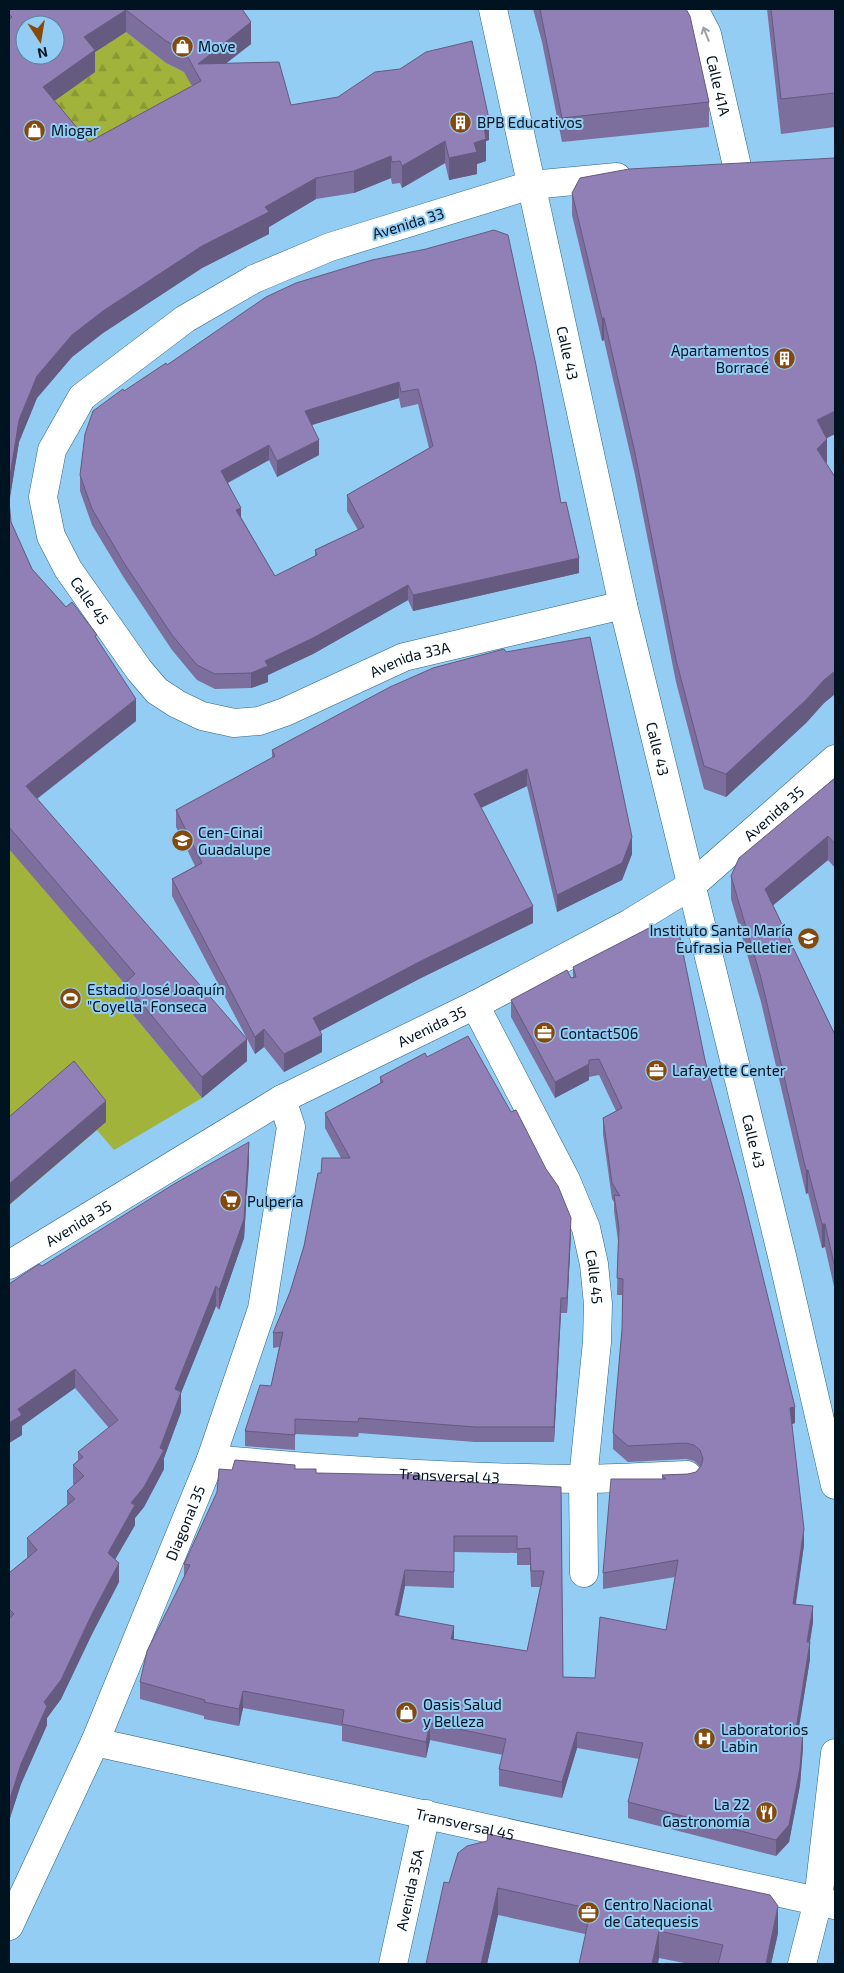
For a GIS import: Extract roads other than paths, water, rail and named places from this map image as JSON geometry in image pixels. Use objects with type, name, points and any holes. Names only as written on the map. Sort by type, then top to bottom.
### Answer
[{"type":"street","name":"Calle 43","points":[[493,9],[623,605],[692,885],[835,1485]]},
{"type":"street","name":"Calle 41A","points":[[694,9],[707,34],[737,166]]},
{"type":"street","points":[[708,169],[767,165]]},
{"type":"street","name":"Avenida 33","points":[[52,450],[82,397],[184,319],[254,279],[330,247],[530,185],[639,175]]},
{"type":"street","name":"Calle 45","points":[[52,450],[42,497],[51,536],[68,569],[139,670],[158,692],[202,716]]},
{"type":"street","name":"Avenida 33A","points":[[202,716],[234,723],[259,721],[284,712],[404,656],[623,605]]},
{"type":"street","name":"Avenida 35","points":[[9,1265],[282,1099],[475,1005],[630,923],[692,885],[835,759]]},
{"type":"street","name":"Calle 45","points":[[475,1005],[566,1180],[586,1228],[592,1255],[598,1313],[584,1479],[584,1573]]},
{"type":"street","name":"Diagonal 35","points":[[9,1926],[95,1742],[211,1460],[262,1309],[291,1127],[282,1099]]},
{"type":"street","name":"Transversal 43","points":[[211,1460],[344,1471],[584,1479],[687,1475]]},
{"type":"street","name":"Transversal 45","points":[[95,1742],[826,1903]]},
{"type":"street","points":[[802,1964],[826,1903],[835,1754]]},
{"type":"street","name":"Avenida 35A","points":[[393,1964],[426,1814]]},
{"type":"place","name":"Move","points":[[182,46]]},
{"type":"place","name":"BPB Educativos","points":[[461,122]]},
{"type":"place","name":"Miogar","points":[[35,130]]},
{"type":"place","name":"Apartamentos Borracé","points":[[785,359]]},
{"type":"place","name":"Cen-Cinai Guadalupe","points":[[182,841]]},
{"type":"place","name":"Instituto Santa María Eufrasia Pelletier","points":[[809,939]]},
{"type":"place","name":"Estadio José Joaquín \"Coyella\" Fonseca","points":[[71,998]]},
{"type":"place","name":"Contact506","points":[[544,1033]]},
{"type":"place","name":"Lafayette Center","points":[[656,1070]]},
{"type":"place","name":"Pulpería","points":[[231,1201]]},
{"type":"place","name":"Oasis Salud y Belleza","points":[[407,1713]]},
{"type":"place","name":"Laboratorios Labin","points":[[705,1738]]},
{"type":"place","name":"La 22 Gastronomía","points":[[766,1813]]},
{"type":"place","name":"Centro Nacional de Catequesis","points":[[588,1913]]}]
